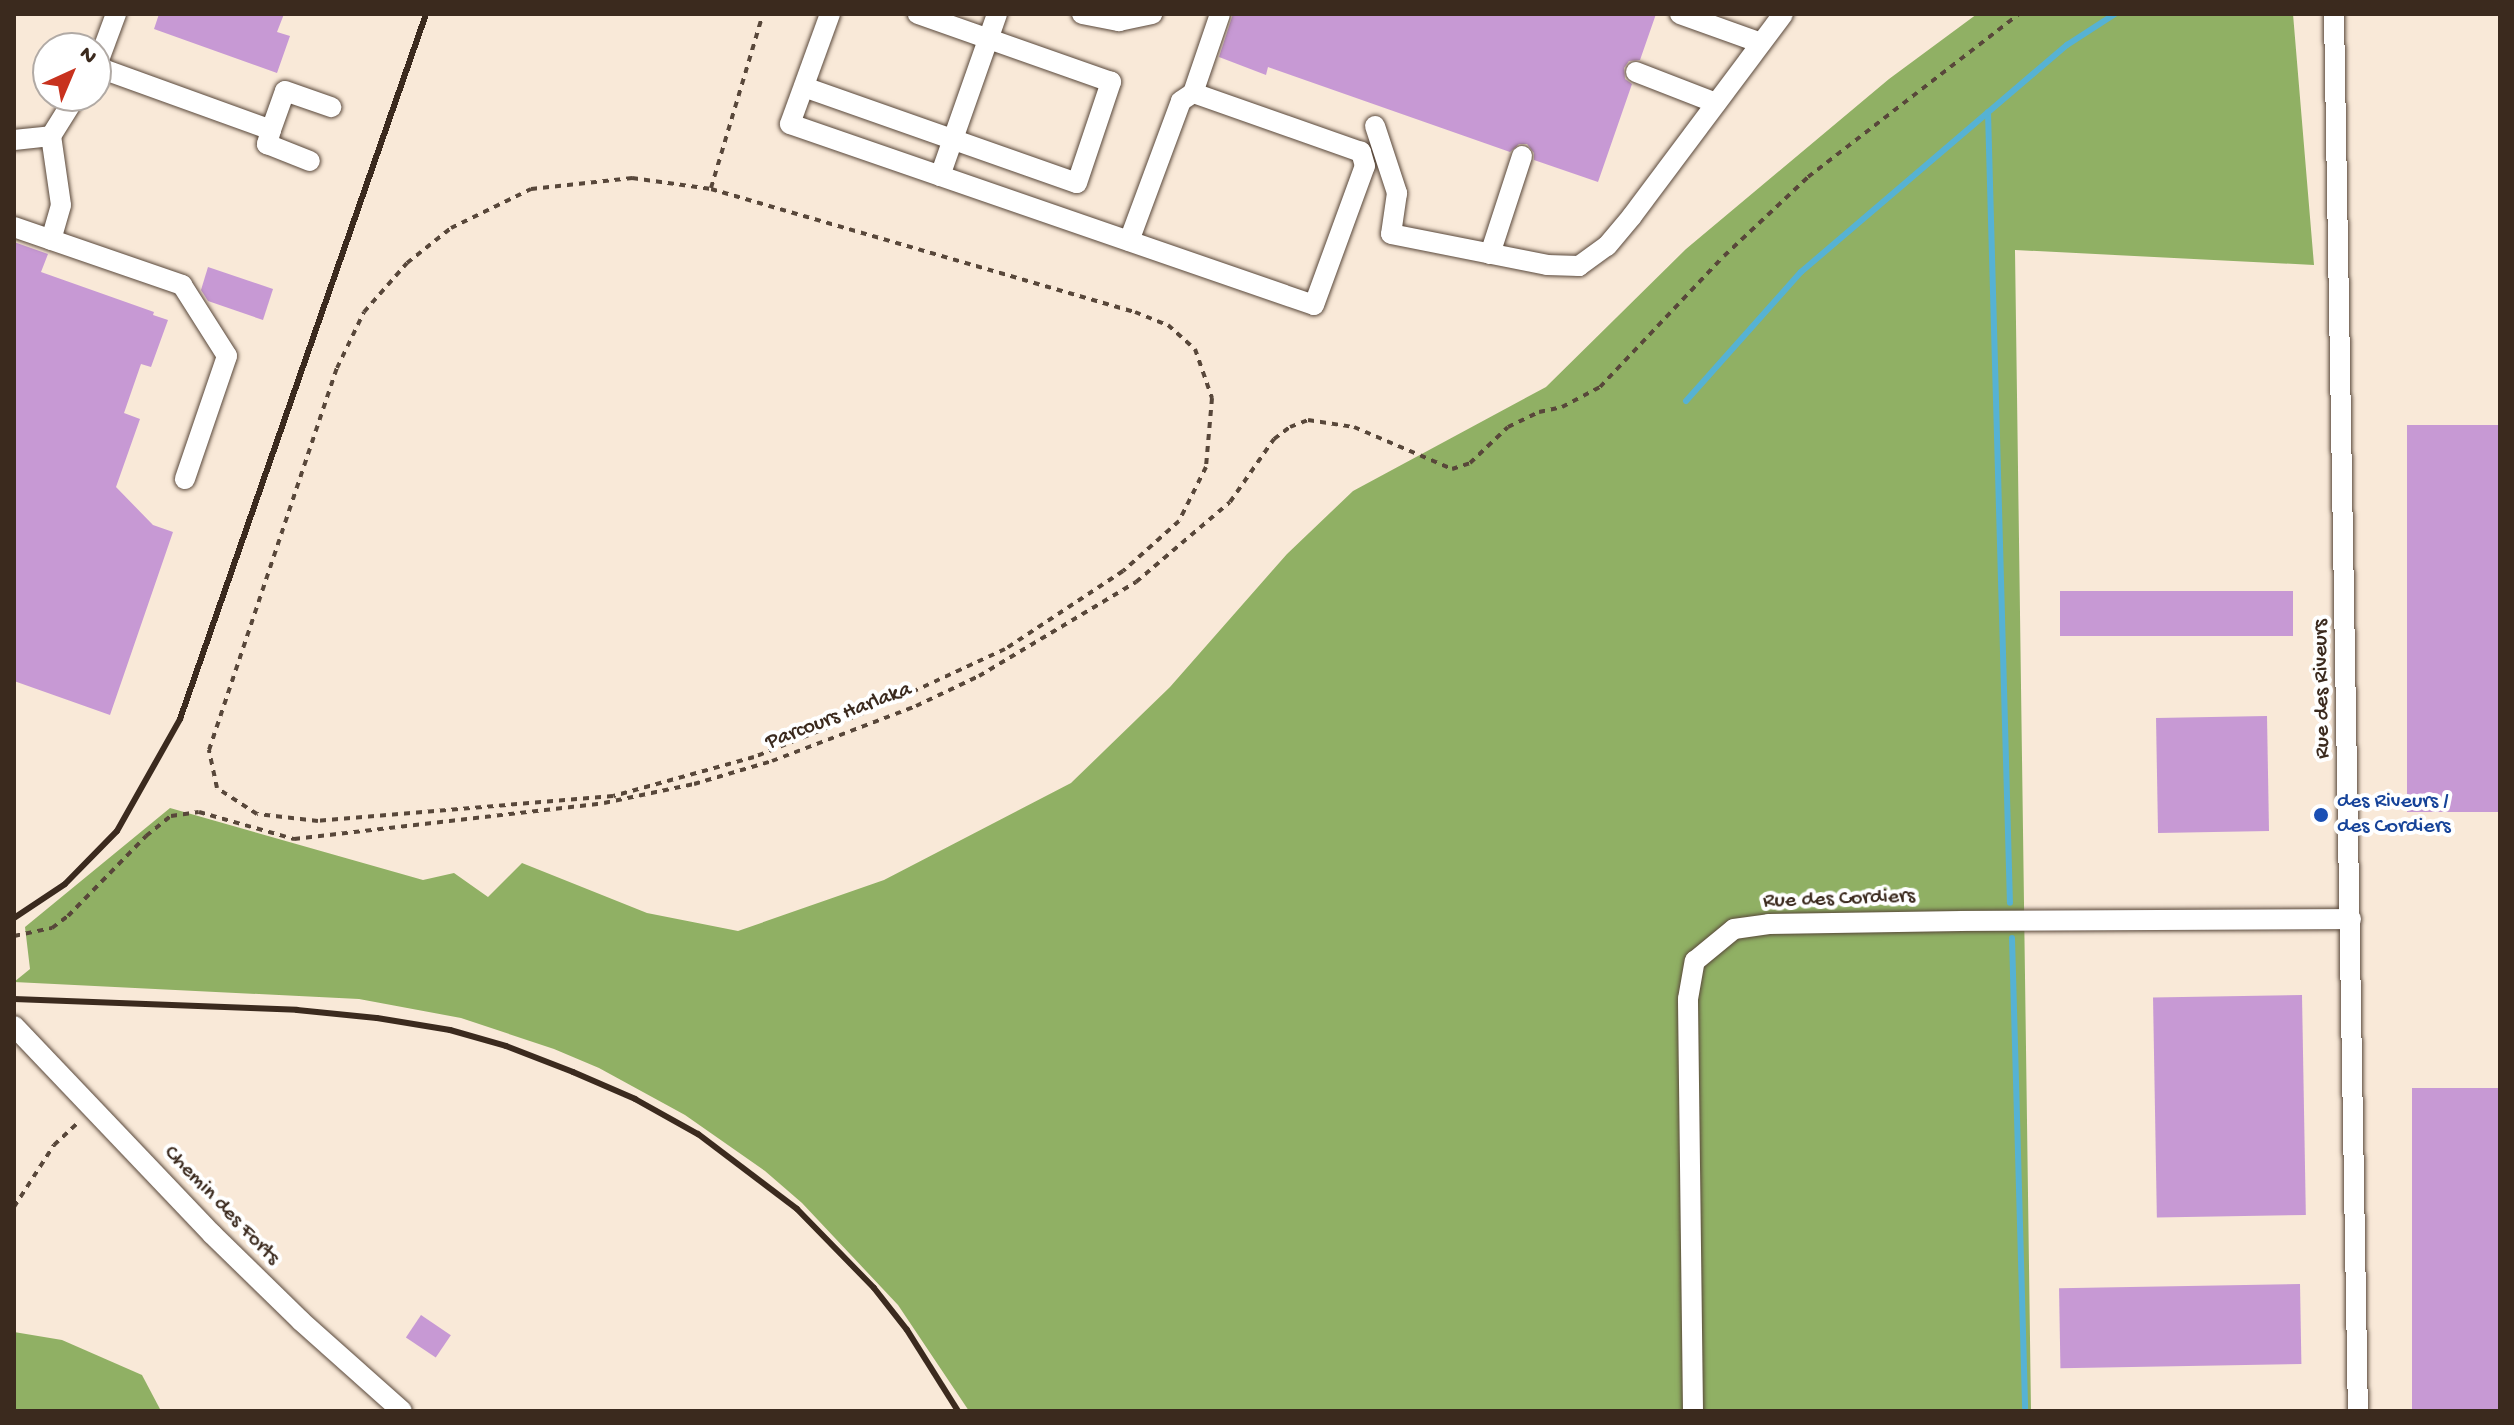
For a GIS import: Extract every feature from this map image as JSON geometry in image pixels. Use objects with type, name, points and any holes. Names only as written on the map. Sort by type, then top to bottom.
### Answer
[{"type":"street","points":[[830,14],[790,124],[1314,305],[1365,166],[1361,152],[1193,93]]},
{"type":"street","points":[[804,87],[1077,183],[1111,82],[918,14]]},
{"type":"street","points":[[940,176],[997,14]]},
{"type":"street","points":[[1082,14],[1119,21],[1152,14]]},
{"type":"street","points":[[1129,241],[1181,101],[1193,93],[1220,14]]},
{"type":"street","points":[[1680,14],[1761,43]]},
{"type":"street","points":[[1375,126],[1397,193],[1391,234],[1565,267],[1579,266],[1593,258],[1632,216],[1783,14]]},
{"type":"street","name":"Rue des Riveurs","points":[[2334,14],[2358,1411]]},
{"type":"street","points":[[1636,72],[1716,103]]},
{"type":"street","points":[[112,73],[271,130]]},
{"type":"street","points":[[310,161],[267,144],[285,91],[331,107]]},
{"type":"street","points":[[51,240],[61,205],[51,136],[66,112]]},
{"type":"street","points":[[14,140],[51,136]]},
{"type":"street","points":[[1490,254],[1522,156]]},
{"type":"street","points":[[14,227],[182,285],[227,356],[185,479]]},
{"type":"street","name":"Rue des Cordiers","points":[[1693,1411],[1688,999],[1695,961],[1734,929],[1769,924],[2351,919]]},
{"type":"street","name":"Chemin des Forts","points":[[14,1026],[290,1310],[402,1411]]},
{"type":"path","points":[[711,189],[763,14]]},
{"type":"path","name":"Parcours Harlaka","points":[[14,936],[52,928],[68,916],[146,836],[171,816],[199,812],[294,839],[604,803],[694,784],[772,761],[916,706],[979,676],[1136,582],[1230,502],[1274,439],[1290,427],[1308,420],[1354,427],[1452,469],[1470,463],[1508,427],[1539,412],[1562,407],[1600,387],[1724,256],[1808,177],[2019,14]]},
{"type":"path","points":[[632,178],[711,189],[1135,312],[1168,325],[1195,349],[1212,398],[1206,467],[1179,521],[1123,571],[1005,649],[886,704],[754,757],[613,796],[318,821],[257,814],[217,788],[209,750],[337,368],[364,312],[407,263],[451,228],[531,189],[632,178]]},
{"type":"path","points":[[14,1207],[54,1145],[93,1109]]},
{"type":"green space","points":[[1977,14],[2293,14],[2314,265],[2015,250],[2031,1411],[969,1411],[898,1305],[802,1203],[765,1171],[685,1115],[599,1068],[554,1049],[461,1018],[359,999],[14,982],[30,969],[25,927],[170,808],[423,880],[454,873],[488,897],[522,863],[647,913],[738,931],[884,880],[1071,783],[1170,687],[1287,554],[1353,491],[1546,387],[1686,249],[1889,79]]},
{"type":"green space","points":[[14,1332],[62,1340],[142,1375],[161,1411],[14,1411]]},
{"type":"building","points":[[159,14],[284,14],[277,32],[290,36],[277,73],[154,29]]},
{"type":"building","points":[[1233,14],[1656,14],[1640,60],[1629,61],[1624,68],[1625,79],[1632,84],[1598,182],[1534,160],[1534,153],[1527,144],[1519,144],[1510,152],[1268,67],[1266,75],[1219,57]]},
{"type":"building","points":[[14,242],[48,254],[41,272],[154,312],[153,315],[168,320],[151,367],[141,364],[124,413],[140,419],[116,487],[153,525],[173,532],[110,715],[14,681]]},
{"type":"building","points":[[208,267],[273,289],[263,320],[208,301],[201,290]]},
{"type":"building","points":[[2407,425],[2500,425],[2500,812],[2407,812]]},
{"type":"building","points":[[2060,591],[2293,591],[2293,636],[2060,636]]},
{"type":"building","points":[[2267,716],[2269,831],[2158,833],[2156,718]]},
{"type":"building","points":[[2302,995],[2306,1215],[2157,1218],[2153,998]]},
{"type":"building","points":[[2412,1088],[2500,1088],[2500,1411],[2412,1411]]},
{"type":"building","points":[[2300,1284],[2301,1364],[2060,1368],[2059,1288]]},
{"type":"building","points":[[421,1315],[451,1335],[436,1358],[406,1337]]},
{"type":"waterway","points":[[1686,401],[1801,272],[2067,45],[2115,14]]},
{"type":"waterway","points":[[1988,112],[2010,903]]},
{"type":"waterway","points":[[2012,938],[2025,1411]]},
{"type":"railway","points":[[14,918],[65,884],[117,831],[180,719],[426,14]]},
{"type":"railway","points":[[14,999],[297,1010],[377,1018],[450,1030],[506,1046],[635,1099],[698,1134],[797,1209],[874,1288],[907,1330],[958,1411]]},
{"type":"place","name":"des Riveurs / des Cordiers","points":[[2321,815]]}]
